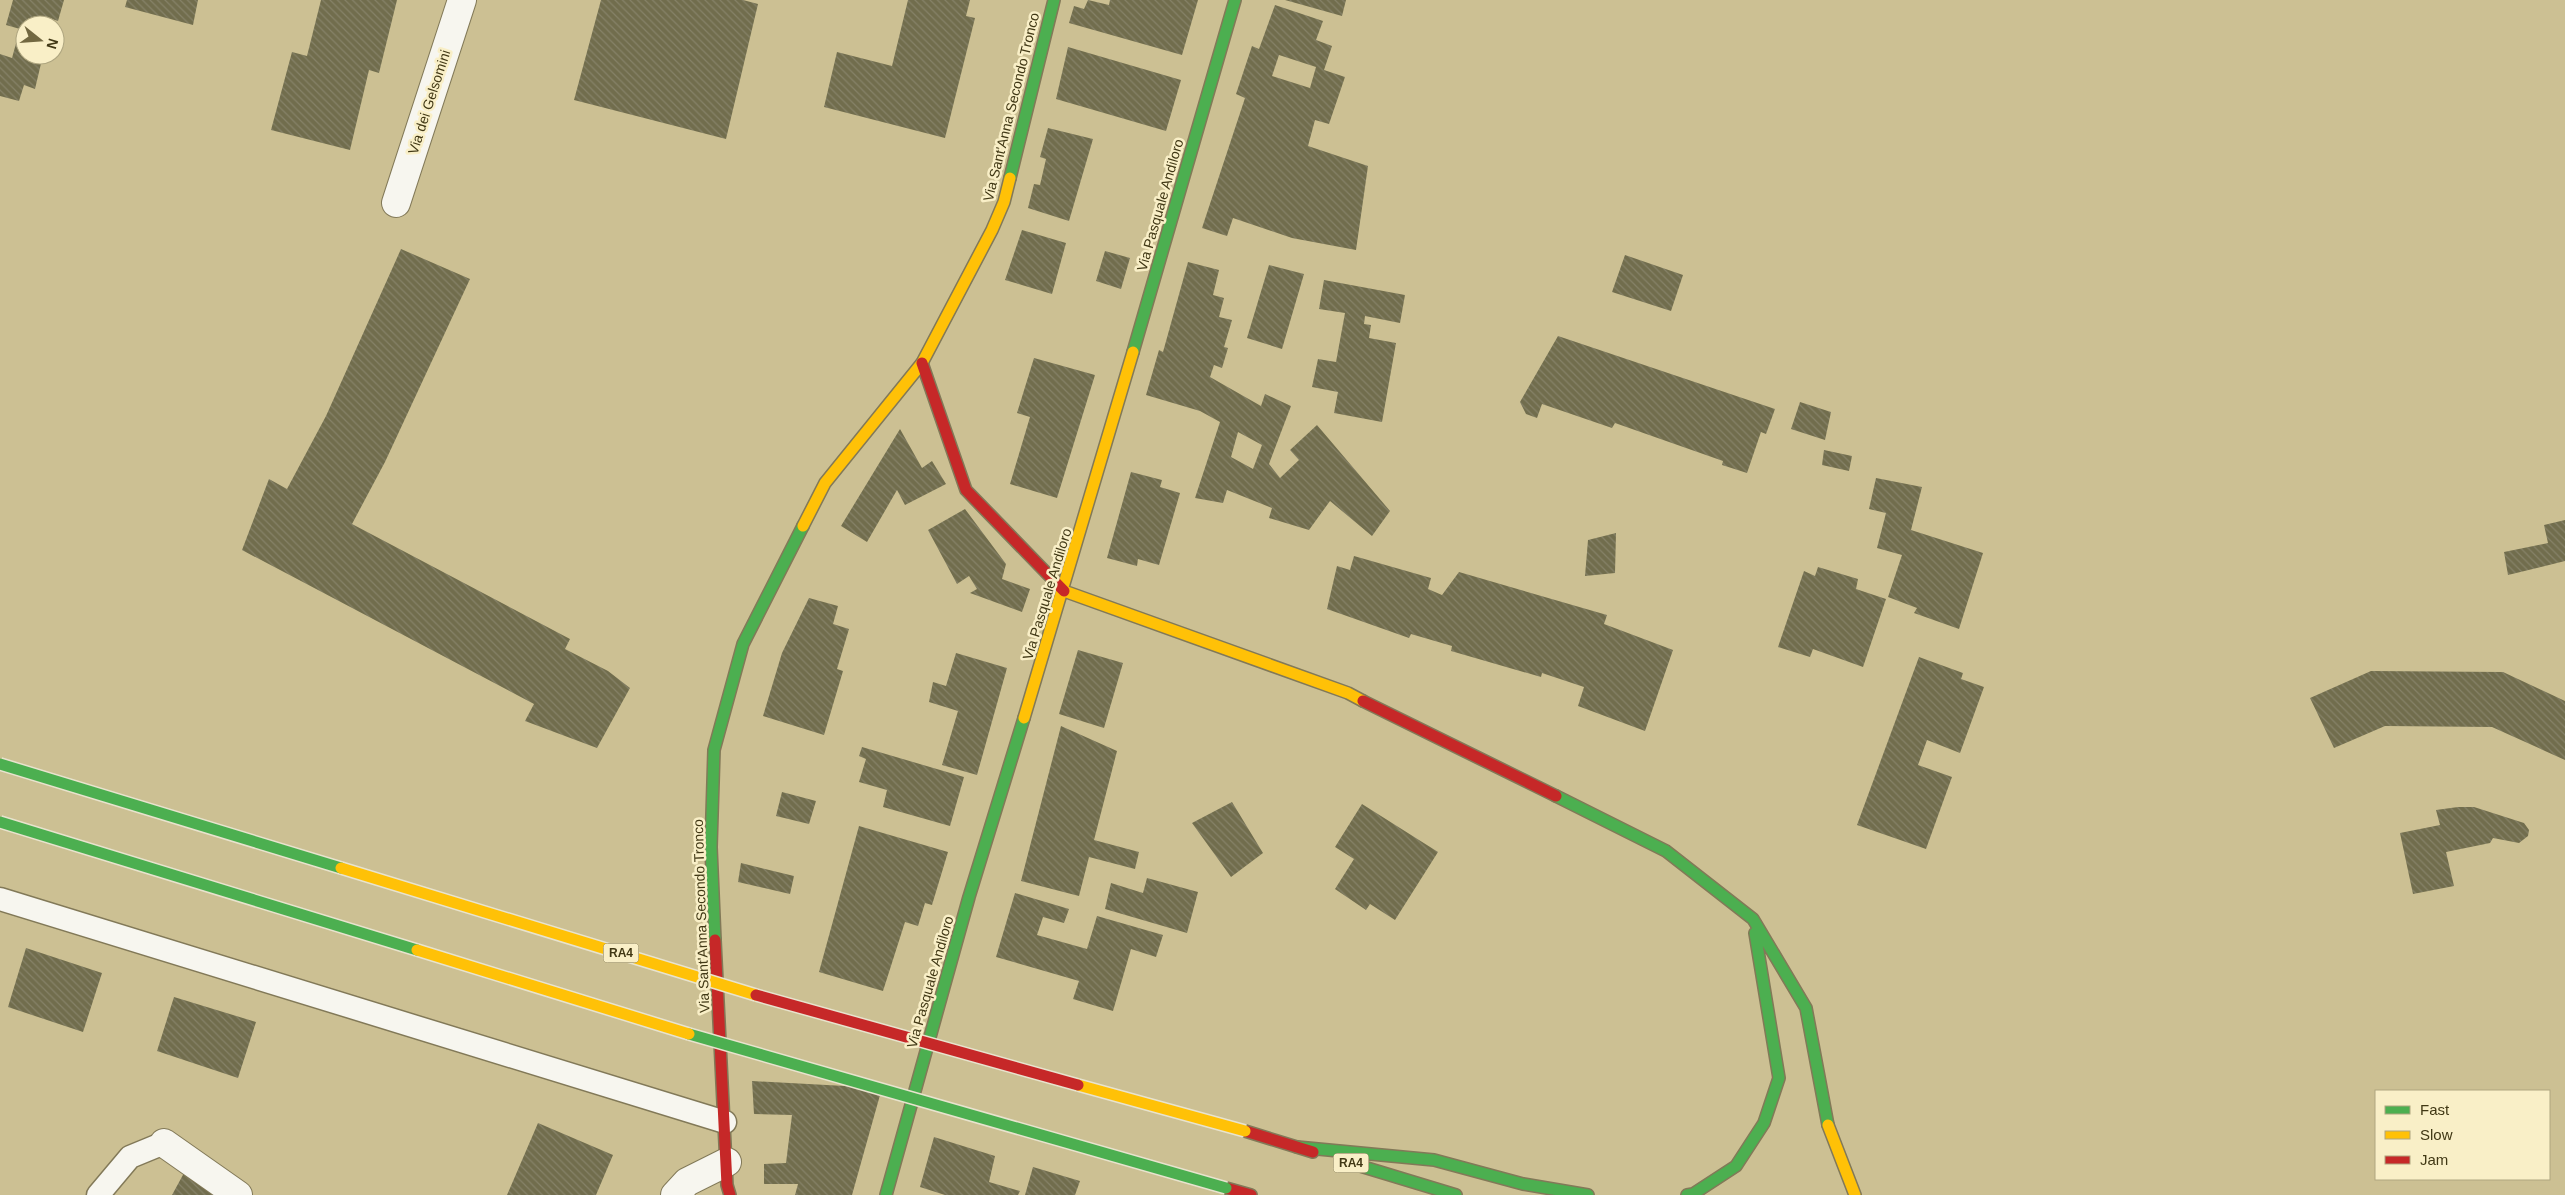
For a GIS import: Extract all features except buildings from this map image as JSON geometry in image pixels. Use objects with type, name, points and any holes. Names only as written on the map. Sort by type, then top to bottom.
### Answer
[{"type":"main road","name":"Via Sant'Anna Secondo Tronco","points":[[730,1195],[711,847],[714,750],[743,644],[825,483],[922,363],[992,230],[1004,202],[1054,0]]},
{"type":"main road","name":"Via Pasquale Andiloro","points":[[886,1195],[969,897],[1064,591],[1235,0]]},
{"type":"main road","points":[[922,363],[966,490],[1064,591],[1348,693],[1666,851],[1753,919],[1806,1008],[1830,1135],[1855,1195]]},
{"type":"main road","name":"RA4","points":[[0,764],[753,994],[1245,1131],[1456,1195]]},
{"type":"main road","points":[[0,822],[754,1054],[1252,1195]]},
{"type":"main road","points":[[1688,1195],[1694,1194],[1736,1166],[1764,1123],[1779,1078],[1753,919]]},
{"type":"main road","points":[[1297,1147],[1434,1160],[1523,1184],[1588,1195]]},
{"type":"main road","points":[[1226,1188],[1242,1195]]},
{"type":"street","name":"Via dei Gelsomini","points":[[396,203],[462,0]]},
{"type":"street","points":[[164,1143],[238,1195]]},
{"type":"street","points":[[675,1195],[687,1182],[727,1162]]},
{"type":"lane","points":[[0,899],[725,1122]]},
{"type":"lane","points":[[98,1195],[130,1157],[164,1143]]},
{"type":"traffic: fast","points":[[1010,178],[1054,0]]},
{"type":"traffic: fast","points":[[1133,352],[1235,0]]},
{"type":"traffic: fast","points":[[715,940],[711,847],[714,750],[743,644],[803,526]]},
{"type":"traffic: fast","points":[[886,1195],[969,897],[1024,718]]},
{"type":"traffic: fast","points":[[0,764],[341,868]]},
{"type":"traffic: fast","points":[[1556,796],[1666,851],[1753,919],[1806,1008],[1828,1125]]},
{"type":"traffic: fast","points":[[0,822],[417,950]]},
{"type":"traffic: fast","points":[[1687,1195],[1693,1194],[1736,1166],[1764,1123],[1779,1078],[1755,933]]},
{"type":"traffic: fast","points":[[689,1034],[1226,1188]]},
{"type":"traffic: fast","points":[[1297,1147],[1434,1160],[1523,1184],[1588,1195]]},
{"type":"traffic: fast","points":[[1357,1165],[1456,1195]]},
{"type":"traffic: slow","points":[[803,526],[825,483],[922,363],[992,230],[1004,202],[1010,178]]},
{"type":"traffic: slow","points":[[1024,718],[1133,352]]},
{"type":"traffic: slow","points":[[1064,591],[1348,693],[1363,701]]},
{"type":"traffic: slow","points":[[341,868],[756,995]]},
{"type":"traffic: slow","points":[[417,950],[689,1034]]},
{"type":"traffic: slow","points":[[1078,1085],[1245,1131]]},
{"type":"traffic: slow","points":[[1828,1125],[1855,1195]]},
{"type":"traffic: jam","points":[[922,363],[966,490],[1064,591]]},
{"type":"traffic: jam","points":[[1363,701],[1556,796]]},
{"type":"traffic: jam","points":[[715,940],[727,1185],[730,1195]]},
{"type":"traffic: jam","points":[[756,995],[1078,1085]]},
{"type":"traffic: jam","points":[[1245,1131],[1313,1152]]},
{"type":"traffic: jam","points":[[1226,1188],[1251,1195]]}]
